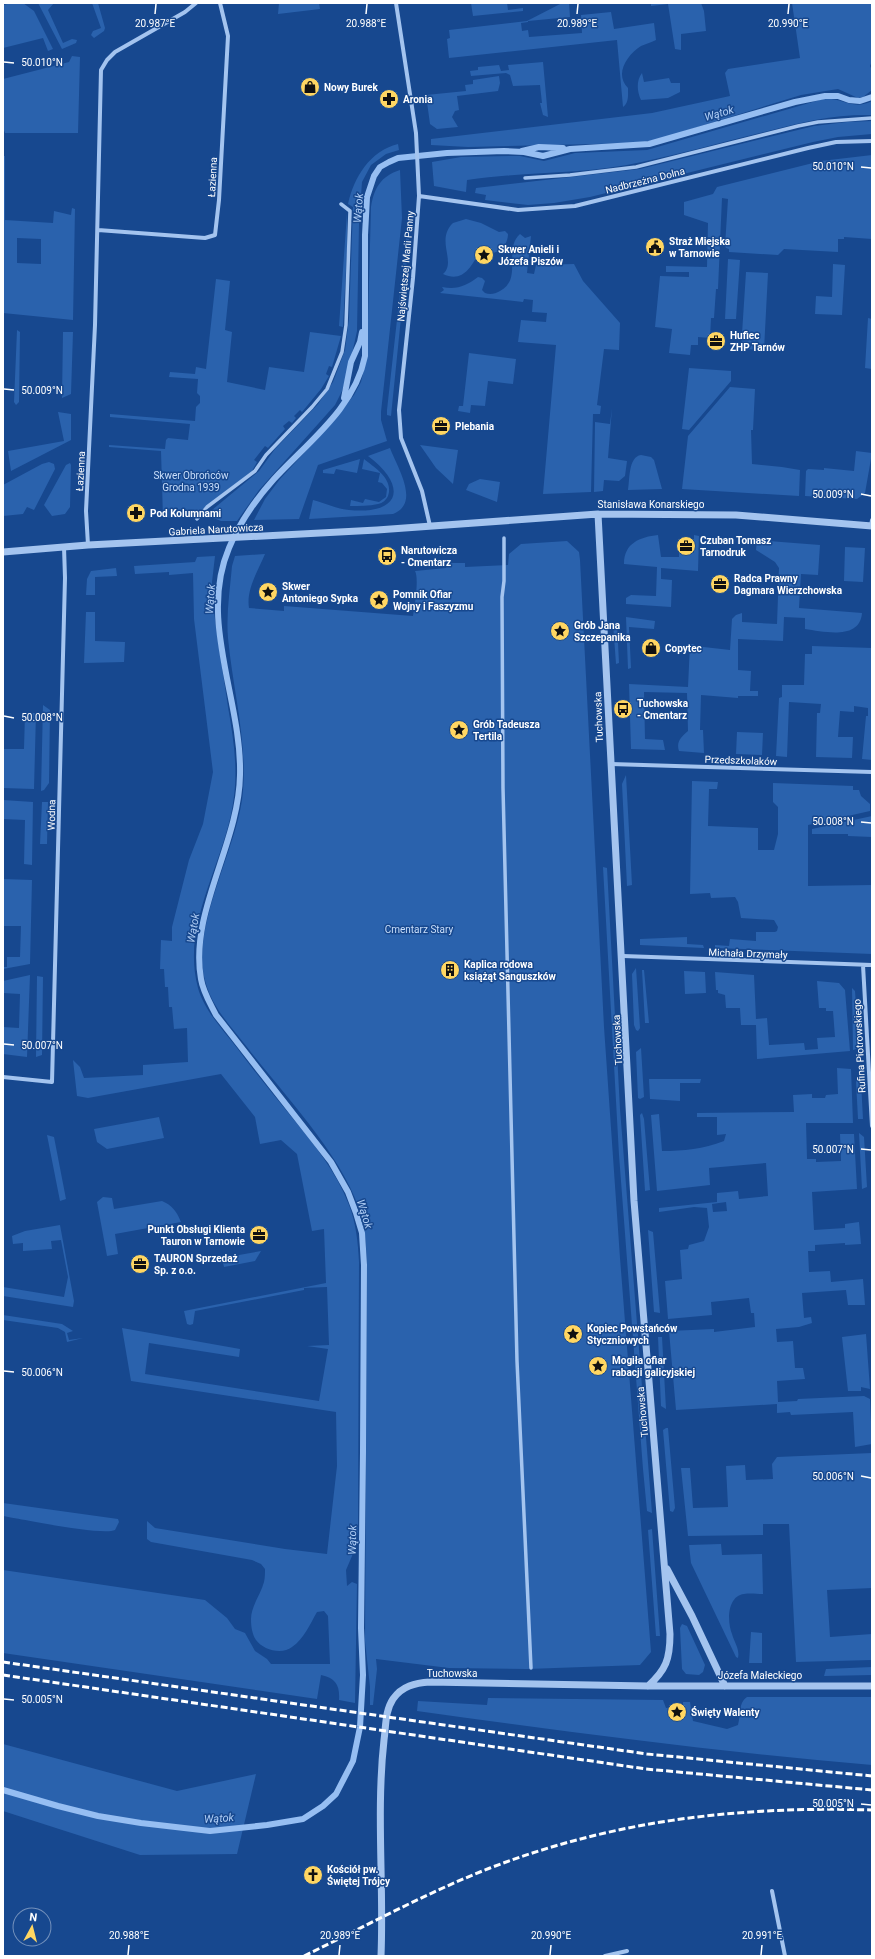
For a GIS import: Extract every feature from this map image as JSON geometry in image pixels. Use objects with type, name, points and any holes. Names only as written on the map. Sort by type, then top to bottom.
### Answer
[{"type":"street","name":"Łazienna","points":[[88,545],[86,511],[98,230],[101,70],[107,60],[115,52],[185,12],[196,3]]},
{"type":"street","name":"Łazienna","points":[[98,230],[205,238],[215,235],[219,200],[228,36],[220,3]]},
{"type":"street","name":"Najświętszej Marii Panny","points":[[396,3],[416,133],[419,196],[413,278],[399,410],[401,438],[422,491],[430,526]]},
{"type":"street","points":[[525,178],[570,175],[636,167],[798,126],[818,122],[872,118]]},
{"type":"street","name":"Nadbrzeżna Dolna","points":[[419,196],[518,210],[575,206],[808,148],[836,142],[872,141]]},
{"type":"street","points":[[197,519],[207,507],[255,471],[266,455],[326,389],[334,374],[342,352],[346,325],[350,266],[350,211],[341,204]]},
{"type":"street","name":"Stanisława Konarskiego","points":[[430,526],[598,514],[736,515],[872,524]]},
{"type":"street","name":"Tuchowska","points":[[381,1956],[381,1762],[387,1712],[394,1697],[410,1685],[430,1682],[648,1686],[659,1676],[667,1662],[670,1648],[665,1565],[634,1201],[623,956],[610,764],[598,514]]},
{"type":"street","name":"Gabriela Narutowicza","points":[[3,552],[88,545],[273,536],[430,526]]},
{"type":"street","points":[[504,538],[504,581],[502,598],[503,788],[517,1361],[530,1668]]},
{"type":"street","name":"Wodna","points":[[3,1077],[52,1082],[65,578],[64,547]]},
{"type":"street","name":"Przedszkolaków","points":[[610,764],[872,772]]},
{"type":"street","name":"Michała Drzymały","points":[[623,956],[872,965]]},
{"type":"street","name":"Rufina Piotrowskiego","points":[[863,965],[872,1126]]},
{"type":"street","name":"Tuchowska","points":[[665,1565],[692,1616],[725,1686]]},
{"type":"street","name":"Józefa Małeckiego","points":[[648,1686],[872,1686]]},
{"type":"street","points":[[772,1891],[785,1956]]},
{"type":"street","points":[[605,1956],[627,1951]]},
{"type":"green space","points":[[23,3],[34,11],[53,49],[48,51],[43,38],[3,48],[3,5]]},
{"type":"green space","points":[[38,3],[54,3],[48,10],[63,43],[72,39],[77,40],[76,43],[62,49]]},
{"type":"green space","points":[[92,3],[98,3],[105,28],[104,31],[94,38],[91,35],[93,31],[101,28]]},
{"type":"green space","points":[[279,3],[319,3],[320,9],[278,14]]},
{"type":"green space","points":[[471,3],[507,3],[508,10],[523,8],[523,11],[473,16]]},
{"type":"green space","points":[[562,3],[569,3],[570,17],[521,23],[522,31],[528,30],[529,37],[582,33],[581,15],[611,12],[614,29],[654,23],[656,40],[641,46],[631,54],[624,65],[622,77],[628,88],[628,94],[627,101],[623,107],[617,40],[449,58],[447,39],[450,38],[449,30],[527,21]]},
{"type":"green space","points":[[651,3],[701,3],[704,11],[706,31],[681,34],[681,50],[675,49],[668,4],[651,6]]},
{"type":"green space","points":[[792,3],[872,3],[872,61],[870,66],[872,70],[872,90],[863,97],[858,98],[838,89],[801,95],[656,140],[637,143],[468,147],[431,145],[431,139],[652,113],[730,96],[725,73],[728,69],[800,58]]},
{"type":"green space","points":[[72,56],[80,57],[78,133],[5,133],[3,128],[3,79],[69,62]]},
{"type":"green space","points":[[543,62],[548,117],[543,115],[540,103],[542,103],[540,85],[513,86],[510,75],[506,73],[471,76],[470,71],[478,70],[478,67],[499,65],[501,71],[509,70],[508,65]]},
{"type":"green space","points":[[642,73],[644,82],[669,78],[671,83],[680,83],[680,92],[668,98],[641,100],[638,86]]},
{"type":"green space","points":[[499,76],[500,83],[498,91],[457,96],[459,110],[455,111],[452,117],[458,127],[437,129],[430,124],[426,95],[466,91],[465,85],[473,84],[473,80]]},
{"type":"green space","points":[[823,99],[859,105],[872,101],[872,115],[832,117],[806,122],[674,155],[620,166],[467,180],[466,192],[434,186],[432,162],[461,157],[508,156],[520,156],[544,161],[575,153],[647,150]]},
{"type":"green space","points":[[872,121],[872,134],[838,137],[813,142],[590,197],[554,203],[528,205],[485,200],[486,195],[475,193],[476,188],[640,169],[814,126]]},
{"type":"green space","points":[[398,144],[399,150],[386,154],[371,165],[362,182],[359,224],[357,331],[348,372],[342,391],[335,405],[259,490],[237,521],[221,521],[206,515],[259,471],[275,449],[318,404],[333,382],[345,350],[349,319],[353,207],[348,204],[354,184],[365,166],[371,159],[388,147]]},
{"type":"green space","points":[[872,155],[872,239],[844,237],[844,239],[838,239],[838,252],[784,249],[778,255],[729,252],[729,249],[725,246],[728,199],[722,198],[718,289],[716,289],[714,318],[711,318],[710,338],[698,337],[698,345],[691,345],[690,355],[669,353],[672,329],[655,327],[660,276],[689,277],[689,272],[666,272],[666,266],[707,267],[708,223],[684,215],[684,202],[713,194],[717,187],[821,161]]},
{"type":"green space","points":[[3,156],[5,156],[5,220],[53,223],[54,211],[71,215],[72,208],[75,209],[73,320],[3,313]],"holes":[[[17,238],[41,239],[41,264],[17,263]]]},
{"type":"green space","points":[[400,170],[402,218],[381,412],[381,420],[387,441],[318,465],[299,519],[254,520],[265,499],[280,479],[332,423],[354,395],[361,382],[367,357],[372,200],[376,189],[383,179]]},
{"type":"green space","points":[[347,213],[347,250],[343,327],[339,326]]},
{"type":"green space","points":[[466,219],[481,223],[499,232],[505,231],[508,234],[507,241],[503,248],[497,252],[489,253],[480,250],[471,266],[462,274],[450,276],[443,274],[447,269],[448,263],[446,236],[448,230],[453,223]]},
{"type":"green space","points":[[520,234],[525,238],[531,236],[527,273],[534,274],[536,265],[574,264],[583,281],[620,323],[619,350],[604,349],[597,405],[601,406],[600,414],[593,414],[591,492],[543,494],[556,345],[518,342],[521,320],[546,322],[547,313],[532,312],[533,300],[524,299],[523,302],[440,293],[444,290],[442,287],[457,288],[478,277],[485,281],[482,290],[485,293],[496,293],[507,286],[512,272],[512,255],[515,240]]},
{"type":"green space","points":[[406,238],[409,239],[391,416],[387,415],[387,410]]},
{"type":"green space","points":[[728,259],[740,260],[736,319],[725,319]]},
{"type":"green space","points":[[833,264],[845,265],[842,315],[815,314],[816,296],[832,297]]},
{"type":"green space","points":[[746,272],[768,273],[764,350],[741,349]]},
{"type":"green space","name":"Skwer Obrońców Grodna 1939","points":[[216,279],[230,281],[225,330],[232,332],[227,382],[265,390],[269,367],[304,372],[310,332],[341,336],[332,367],[329,366],[326,374],[329,376],[321,389],[302,412],[300,410],[294,416],[296,418],[292,423],[289,421],[283,426],[285,429],[268,448],[265,446],[254,460],[257,462],[252,471],[195,515],[163,518],[161,451],[109,447],[109,445],[165,449],[166,440],[168,438],[188,440],[190,424],[110,417],[110,414],[195,421],[196,407],[200,403],[200,396],[197,393],[198,379],[169,377],[170,372],[195,374],[196,367],[206,369]]},
{"type":"green space","points":[[868,318],[872,319],[872,369],[865,368]]},
{"type":"green space","points":[[17,330],[20,332],[19,402],[16,405],[14,402]]},
{"type":"green space","points":[[63,332],[73,332],[71,394],[62,398]]},
{"type":"green space","points":[[469,353],[516,359],[513,384],[488,381],[485,406],[471,405],[470,413],[458,411],[459,406],[463,406]]},
{"type":"green space","points":[[689,368],[731,371],[731,381],[689,430],[682,429]]},
{"type":"green space","points":[[730,387],[755,389],[753,430],[751,430],[752,464],[800,470],[799,496],[682,489],[688,436]]},
{"type":"green space","points":[[612,408],[608,458],[627,461],[625,476],[619,481],[604,480],[603,491],[594,492],[595,422],[610,424]]},
{"type":"green space","points":[[58,412],[71,414],[71,440],[11,471],[8,451],[64,441]]},
{"type":"green space","points":[[420,445],[458,450],[453,484],[436,468]]},
{"type":"green space","points":[[390,448],[405,484],[405,502],[401,509],[393,514],[309,519],[313,500],[349,510],[380,508],[388,503],[393,496],[393,488],[389,478],[381,467],[368,456]]},
{"type":"green space","points":[[856,451],[872,453],[865,493],[857,499],[805,496],[806,471],[808,469],[824,470],[824,468],[854,471]]},
{"type":"green space","points":[[641,455],[651,457],[654,460],[662,489],[628,490],[632,464],[637,457]]},
{"type":"green space","points":[[360,459],[357,473],[336,469],[334,474],[323,473],[323,470]]},
{"type":"green space","points":[[364,459],[378,470],[386,479],[389,490],[388,496],[380,504],[350,506],[351,500],[363,503],[365,499],[379,502],[386,497],[387,489],[382,483],[378,482],[380,473],[362,469]]},
{"type":"green space","points":[[49,462],[54,464],[55,469],[34,510],[27,507],[23,514],[3,516],[3,485],[42,464]]},
{"type":"green space","points":[[70,463],[70,507],[65,514],[52,516],[44,505],[66,465]]},
{"type":"green space","points":[[480,479],[500,482],[497,502],[466,490],[469,484]]},
{"type":"green space","points":[[658,535],[661,557],[679,557],[679,553],[694,553],[694,535],[699,536],[698,571],[661,568],[661,579],[672,580],[671,607],[626,604],[626,598],[631,595],[656,596],[657,567],[624,564],[627,551],[634,542],[645,537]]},
{"type":"green space","points":[[757,540],[820,545],[818,575],[801,574],[799,608],[862,613],[860,622],[848,631],[822,632],[805,629],[805,618],[784,617],[783,641],[738,639],[738,670],[751,671],[750,691],[758,691],[758,696],[738,696],[738,698],[701,695],[700,730],[703,730],[704,753],[679,751],[678,748],[680,740],[688,731],[687,693],[644,692],[645,739],[663,740],[665,750],[631,749],[629,684],[688,687],[690,644],[694,644],[695,646],[730,650],[732,619],[736,615],[742,613],[742,622],[777,624],[779,568],[775,562],[756,550]]},
{"type":"green space","name":"Cmentarz Stary","points":[[567,541],[579,552],[580,560],[604,1027],[620,1258],[651,1652],[640,1665],[527,1669],[449,1668],[376,1659],[377,1669],[373,1705],[370,1705],[370,1687],[365,1641],[367,1264],[366,1242],[362,1219],[355,1197],[329,1152],[296,1107],[229,1025],[213,1001],[206,984],[202,963],[203,941],[208,917],[237,822],[242,800],[244,780],[240,719],[228,638],[228,611],[232,566],[235,556],[265,554],[251,587],[249,594],[249,608],[284,611],[284,606],[413,616],[417,585],[415,571],[446,568],[446,563],[465,563],[465,567],[508,565],[509,554],[521,544]]},
{"type":"green space","points":[[845,547],[865,548],[863,582],[844,581]]},
{"type":"green space","points":[[215,556],[212,582],[213,604],[233,740],[235,785],[230,820],[200,915],[195,939],[194,963],[198,988],[209,1012],[256,1074],[307,1136],[331,1169],[344,1193],[355,1226],[359,1262],[358,1532],[352,1556],[346,1570],[347,1586],[352,1582],[357,1584],[355,1703],[339,1700],[339,1691],[336,1683],[330,1678],[321,1675],[317,1699],[3,1653],[3,1570],[205,1600],[227,1618],[235,1629],[245,1633],[255,1651],[267,1659],[271,1664],[330,1664],[328,1616],[324,1611],[317,1612],[303,1636],[292,1647],[283,1651],[268,1649],[259,1644],[256,1640],[251,1622],[251,1614],[263,1587],[265,1569],[261,1564],[252,1560],[151,1542],[147,1539],[147,1521],[155,1528],[285,1549],[327,1554],[337,1466],[336,1412],[131,1381],[122,1328],[240,1349],[239,1357],[149,1343],[145,1374],[319,1401],[328,1349],[307,1346],[329,1345],[327,1287],[304,1288],[304,1290],[195,1311],[193,1324],[190,1325],[187,1324],[184,1311],[326,1283],[324,1229],[312,1231],[297,1154],[281,1140],[260,1144],[255,1117],[221,1074],[88,1098],[77,1096],[73,1060],[80,1067],[84,1078],[143,1075],[143,1065],[188,1062],[187,1028],[174,1029],[172,1007],[169,1007],[168,987],[165,987],[164,969],[160,969],[161,940],[172,941],[172,927],[189,860],[203,824],[213,772],[194,619],[193,573],[169,575],[169,572],[135,574],[134,566],[195,562],[197,557]]},
{"type":"green space","points":[[116,568],[117,576],[95,577],[95,595],[86,595],[87,579],[91,571]]},
{"type":"green space","points":[[86,612],[95,612],[95,641],[125,642],[124,662],[84,663]]},
{"type":"green space","points":[[626,617],[655,621],[654,629],[629,627],[631,668],[628,669]]},
{"type":"green space","points":[[613,623],[617,623],[619,663],[616,664]]},
{"type":"green space","points":[[812,646],[872,648],[872,760],[862,759],[868,708],[854,706],[854,712],[840,711],[838,737],[853,737],[852,758],[816,757],[817,713],[820,713],[821,704],[789,702],[787,757],[776,756],[779,698],[782,697],[782,685],[804,685],[805,654],[812,654]]},
{"type":"green space","points":[[43,705],[50,710],[49,783],[44,790],[41,791]]},
{"type":"green space","points":[[25,713],[36,713],[34,789],[3,788],[3,749],[24,749]]},
{"type":"green space","points":[[737,732],[763,733],[762,755],[736,754]]},
{"type":"green space","points":[[626,775],[632,885],[627,886],[622,784]]},
{"type":"green space","points":[[692,781],[718,782],[717,789],[709,789],[708,826],[758,828],[758,850],[774,850],[778,834],[778,807],[773,802],[773,783],[853,786],[853,790],[859,790],[861,796],[870,804],[870,811],[808,825],[808,886],[872,885],[872,954],[715,948],[715,945],[729,946],[730,939],[756,941],[756,932],[775,932],[777,931],[778,927],[774,920],[741,918],[738,902],[735,897],[711,898],[710,893],[690,894]]},
{"type":"green space","points":[[3,800],[33,802],[32,865],[24,864],[25,820],[3,819]]},
{"type":"green space","points":[[42,802],[48,802],[47,844],[40,844]]},
{"type":"green space","points":[[872,816],[872,837],[848,836],[848,834],[812,834],[812,829]]},
{"type":"green space","points":[[603,867],[607,868],[620,1109],[652,1513],[647,1511],[643,1469],[619,1155]]},
{"type":"green space","points":[[3,879],[32,880],[30,964],[3,969],[3,967],[7,967],[7,957],[20,957],[21,926],[3,926]]},
{"type":"green space","points":[[687,937],[687,944],[703,945],[704,948],[640,945],[640,939]]},
{"type":"green space","points":[[636,968],[640,1028],[638,1031],[634,1025],[632,974]]},
{"type":"green space","points":[[642,970],[644,970],[649,1023],[645,1023]]},
{"type":"green space","points":[[684,971],[705,972],[706,993],[685,994]]},
{"type":"green space","points":[[715,972],[754,975],[756,1019],[767,1018],[769,1045],[804,1043],[805,1050],[818,1049],[817,1038],[835,1037],[833,1011],[826,1011],[826,1008],[819,1008],[817,981],[839,983],[845,990],[850,1051],[757,1059],[756,1025],[741,1025],[740,1008],[726,1008],[725,995],[718,993],[718,990],[716,990]]},
{"type":"green space","points":[[30,975],[27,1057],[3,1054],[3,1027],[19,1028],[20,994],[3,993],[3,981]]},
{"type":"green space","points":[[37,976],[43,977],[42,1055],[36,1057]]},
{"type":"green space","points":[[852,988],[855,991],[859,1048],[853,1050]]},
{"type":"green space","points":[[641,1048],[644,1097],[640,1099],[638,1098],[636,1052]]},
{"type":"green space","points":[[837,1068],[851,1069],[853,1123],[806,1123],[807,1159],[816,1159],[816,1162],[841,1161],[840,1134],[854,1134],[857,1189],[812,1192],[814,1230],[845,1228],[845,1224],[859,1222],[861,1244],[845,1245],[845,1243],[815,1245],[815,1251],[808,1251],[809,1272],[830,1271],[831,1282],[863,1279],[865,1305],[848,1305],[846,1290],[802,1293],[804,1318],[811,1317],[812,1323],[799,1327],[776,1329],[777,1342],[793,1341],[795,1368],[803,1368],[805,1379],[777,1381],[778,1402],[797,1401],[798,1399],[864,1396],[870,1399],[872,1444],[855,1447],[853,1412],[791,1415],[790,1412],[777,1413],[777,1404],[676,1410],[669,1331],[714,1329],[714,1332],[755,1327],[754,1313],[751,1313],[749,1298],[711,1302],[712,1315],[668,1319],[665,1281],[682,1279],[680,1250],[688,1249],[689,1245],[704,1241],[709,1227],[707,1208],[694,1207],[659,1212],[659,1208],[717,1202],[717,1193],[738,1191],[739,1199],[768,1196],[766,1163],[709,1168],[710,1185],[657,1191],[651,1115],[659,1114],[662,1151],[686,1150],[701,1148],[724,1141],[726,1134],[717,1135],[717,1117],[697,1117],[697,1113],[794,1112],[793,1095],[812,1094],[812,1098],[825,1098],[826,1095],[838,1094]],"holes":[[[726,1202],[727,1211],[713,1212],[712,1204]]]},
{"type":"green space","points":[[649,1079],[701,1079],[700,1083],[680,1083],[680,1101],[650,1099]]},
{"type":"green space","points":[[856,1081],[861,1082],[863,1119],[858,1119]]},
{"type":"green space","points":[[642,1113],[644,1119],[650,1190],[645,1191],[640,1115]]},
{"type":"green space","points":[[159,1117],[164,1138],[107,1149],[97,1142],[94,1129]]},
{"type":"green space","points":[[859,1133],[864,1137],[867,1187],[862,1189]]},
{"type":"green space","points":[[47,1135],[54,1137],[66,1199],[60,1201]]},
{"type":"green space","points":[[103,1197],[112,1198],[114,1209],[162,1201],[174,1209],[181,1222],[115,1234],[118,1254],[107,1256],[97,1202]]},
{"type":"green space","points":[[60,1225],[74,1301],[73,1307],[3,1296],[3,1287],[64,1297],[68,1277],[61,1240],[51,1241],[52,1249],[23,1251],[23,1243],[13,1244],[12,1236],[25,1231]]},
{"type":"green space","points":[[648,1230],[653,1232],[660,1313],[654,1312]]},
{"type":"green space","points":[[261,1251],[255,1261],[224,1267],[222,1258]]},
{"type":"green space","points":[[3,1315],[62,1324],[73,1331],[67,1333],[69,1340],[83,1338],[67,1342],[65,1332],[58,1328],[3,1320]]},
{"type":"green space","points":[[866,1334],[870,1389],[861,1387],[861,1391],[848,1391],[842,1337]]},
{"type":"green space","points":[[658,1337],[662,1337],[666,1409],[661,1406]]},
{"type":"green space","points":[[668,1428],[675,1508],[673,1512],[670,1511],[663,1430]]},
{"type":"green space","points":[[872,1453],[872,1588],[827,1590],[830,1637],[872,1634],[872,1660],[796,1662],[789,1524],[763,1524],[763,1535],[688,1536],[681,1468],[690,1468],[693,1508],[728,1507],[726,1466],[745,1465],[746,1480],[773,1479],[772,1464],[777,1457]]},
{"type":"green space","points":[[3,1503],[118,1519],[119,1522],[115,1530],[95,1531],[79,1529],[3,1516]]},
{"type":"green space","points":[[652,1529],[660,1636],[656,1636],[648,1530]]},
{"type":"green space","points":[[721,1544],[722,1555],[762,1554],[763,1594],[744,1594],[734,1599],[731,1604],[729,1623],[738,1649],[738,1658],[736,1657],[691,1563],[689,1545]]},
{"type":"green space","points":[[682,1624],[687,1626],[705,1665],[703,1672],[699,1675],[686,1674],[682,1669],[680,1628]]},
{"type":"green space","points":[[751,1632],[762,1633],[762,1663],[749,1663]]},
{"type":"green space","points":[[872,1667],[872,1675],[824,1676],[826,1669]]},
{"type":"green space","points":[[747,1697],[872,1697],[872,1765],[644,1741],[417,1711],[418,1701],[487,1705],[488,1698],[663,1700],[666,1708],[683,1706],[683,1702],[690,1702],[693,1721],[727,1729],[738,1725],[742,1702]]},
{"type":"green space","points":[[3,1744],[177,1791],[256,1774],[237,1854],[140,1855],[3,1811]]},
{"type":"waterway","name":"Wątok","points":[[3,1790],[98,1816],[141,1823],[210,1831],[267,1825],[303,1819],[323,1806],[336,1794],[353,1761],[360,1727],[363,1675],[361,1628],[364,1265],[362,1233],[348,1192],[331,1162],[216,1015],[203,988],[199,954],[202,929],[208,903],[232,827],[238,801],[240,775],[239,747],[235,718],[219,632],[218,604],[221,576],[233,539],[254,503],[274,479],[315,438],[341,408],[360,375],[365,356],[365,235],[367,197],[374,176],[380,167],[398,158],[447,153],[504,151],[524,152],[543,156],[570,149],[649,144],[795,102],[825,96],[838,96],[849,100],[860,101],[872,97]]},
{"type":"waterway","name":"Wątok","points":[[522,151],[539,147],[563,148]]},
{"type":"waterway","name":"Wątok","points":[[344,398],[351,362],[360,342],[362,332]]},
{"type":"railway","points":[[3,1662],[647,1754],[872,1776]]},
{"type":"railway","points":[[3,1675],[646,1769],[872,1790]]},
{"type":"railway","points":[[304,1956],[419,1899],[466,1878],[537,1852],[584,1838],[678,1820],[726,1814],[823,1809],[872,1810]]},
{"type":"place","name":"Nowy Burek","points":[[310,87]]},
{"type":"place","name":"Aronia","points":[[389,99]]},
{"type":"place","name":"Straż Miejska w Tarnowie","points":[[655,247]]},
{"type":"place","name":"Skwer Anieli i Józefa Piszów","points":[[484,255]]},
{"type":"place","name":"Hufiec ZHP Tarnów","points":[[716,341]]},
{"type":"place","name":"Plebania","points":[[441,426]]},
{"type":"place","name":"Pod Kolumnami","points":[[136,513]]},
{"type":"place","name":"Czuban Tomasz Tarnodruk","points":[[686,546]]},
{"type":"place","name":"Narutowicza - Cmentarz","points":[[387,556]]},
{"type":"place","name":"Radca Prawny Dagmara Wierzchowska","points":[[720,584]]},
{"type":"place","name":"Skwer Antoniego Sypka","points":[[268,592]]},
{"type":"place","name":"Pomnik Ofiar Wojny i Faszyzmu","points":[[379,600]]},
{"type":"place","name":"Grób Jana Szczepanika","points":[[560,631]]},
{"type":"place","name":"Copytec","points":[[651,648]]},
{"type":"place","name":"Tuchowska - Cmentarz","points":[[623,709]]},
{"type":"place","name":"Grób Tadeusza Tertila","points":[[459,730]]},
{"type":"place","name":"Kaplica rodowa książąt Sanguszków","points":[[450,970]]},
{"type":"place","name":"Punkt Obsługi Klienta Tauron w Tarnowie","points":[[259,1235]]},
{"type":"place","name":"TAURON Sprzedaż Sp. z o.o.","points":[[140,1264]]},
{"type":"place","name":"Kopiec Powstańców Styczniowych","points":[[573,1334]]},
{"type":"place","name":"Mogiła ofiar rabacji galicyjskiej","points":[[598,1366]]},
{"type":"place","name":"Święty Walenty","points":[[677,1712]]},
{"type":"place","name":"Kościół pw. Świętej Trójcy","points":[[313,1875]]}]
